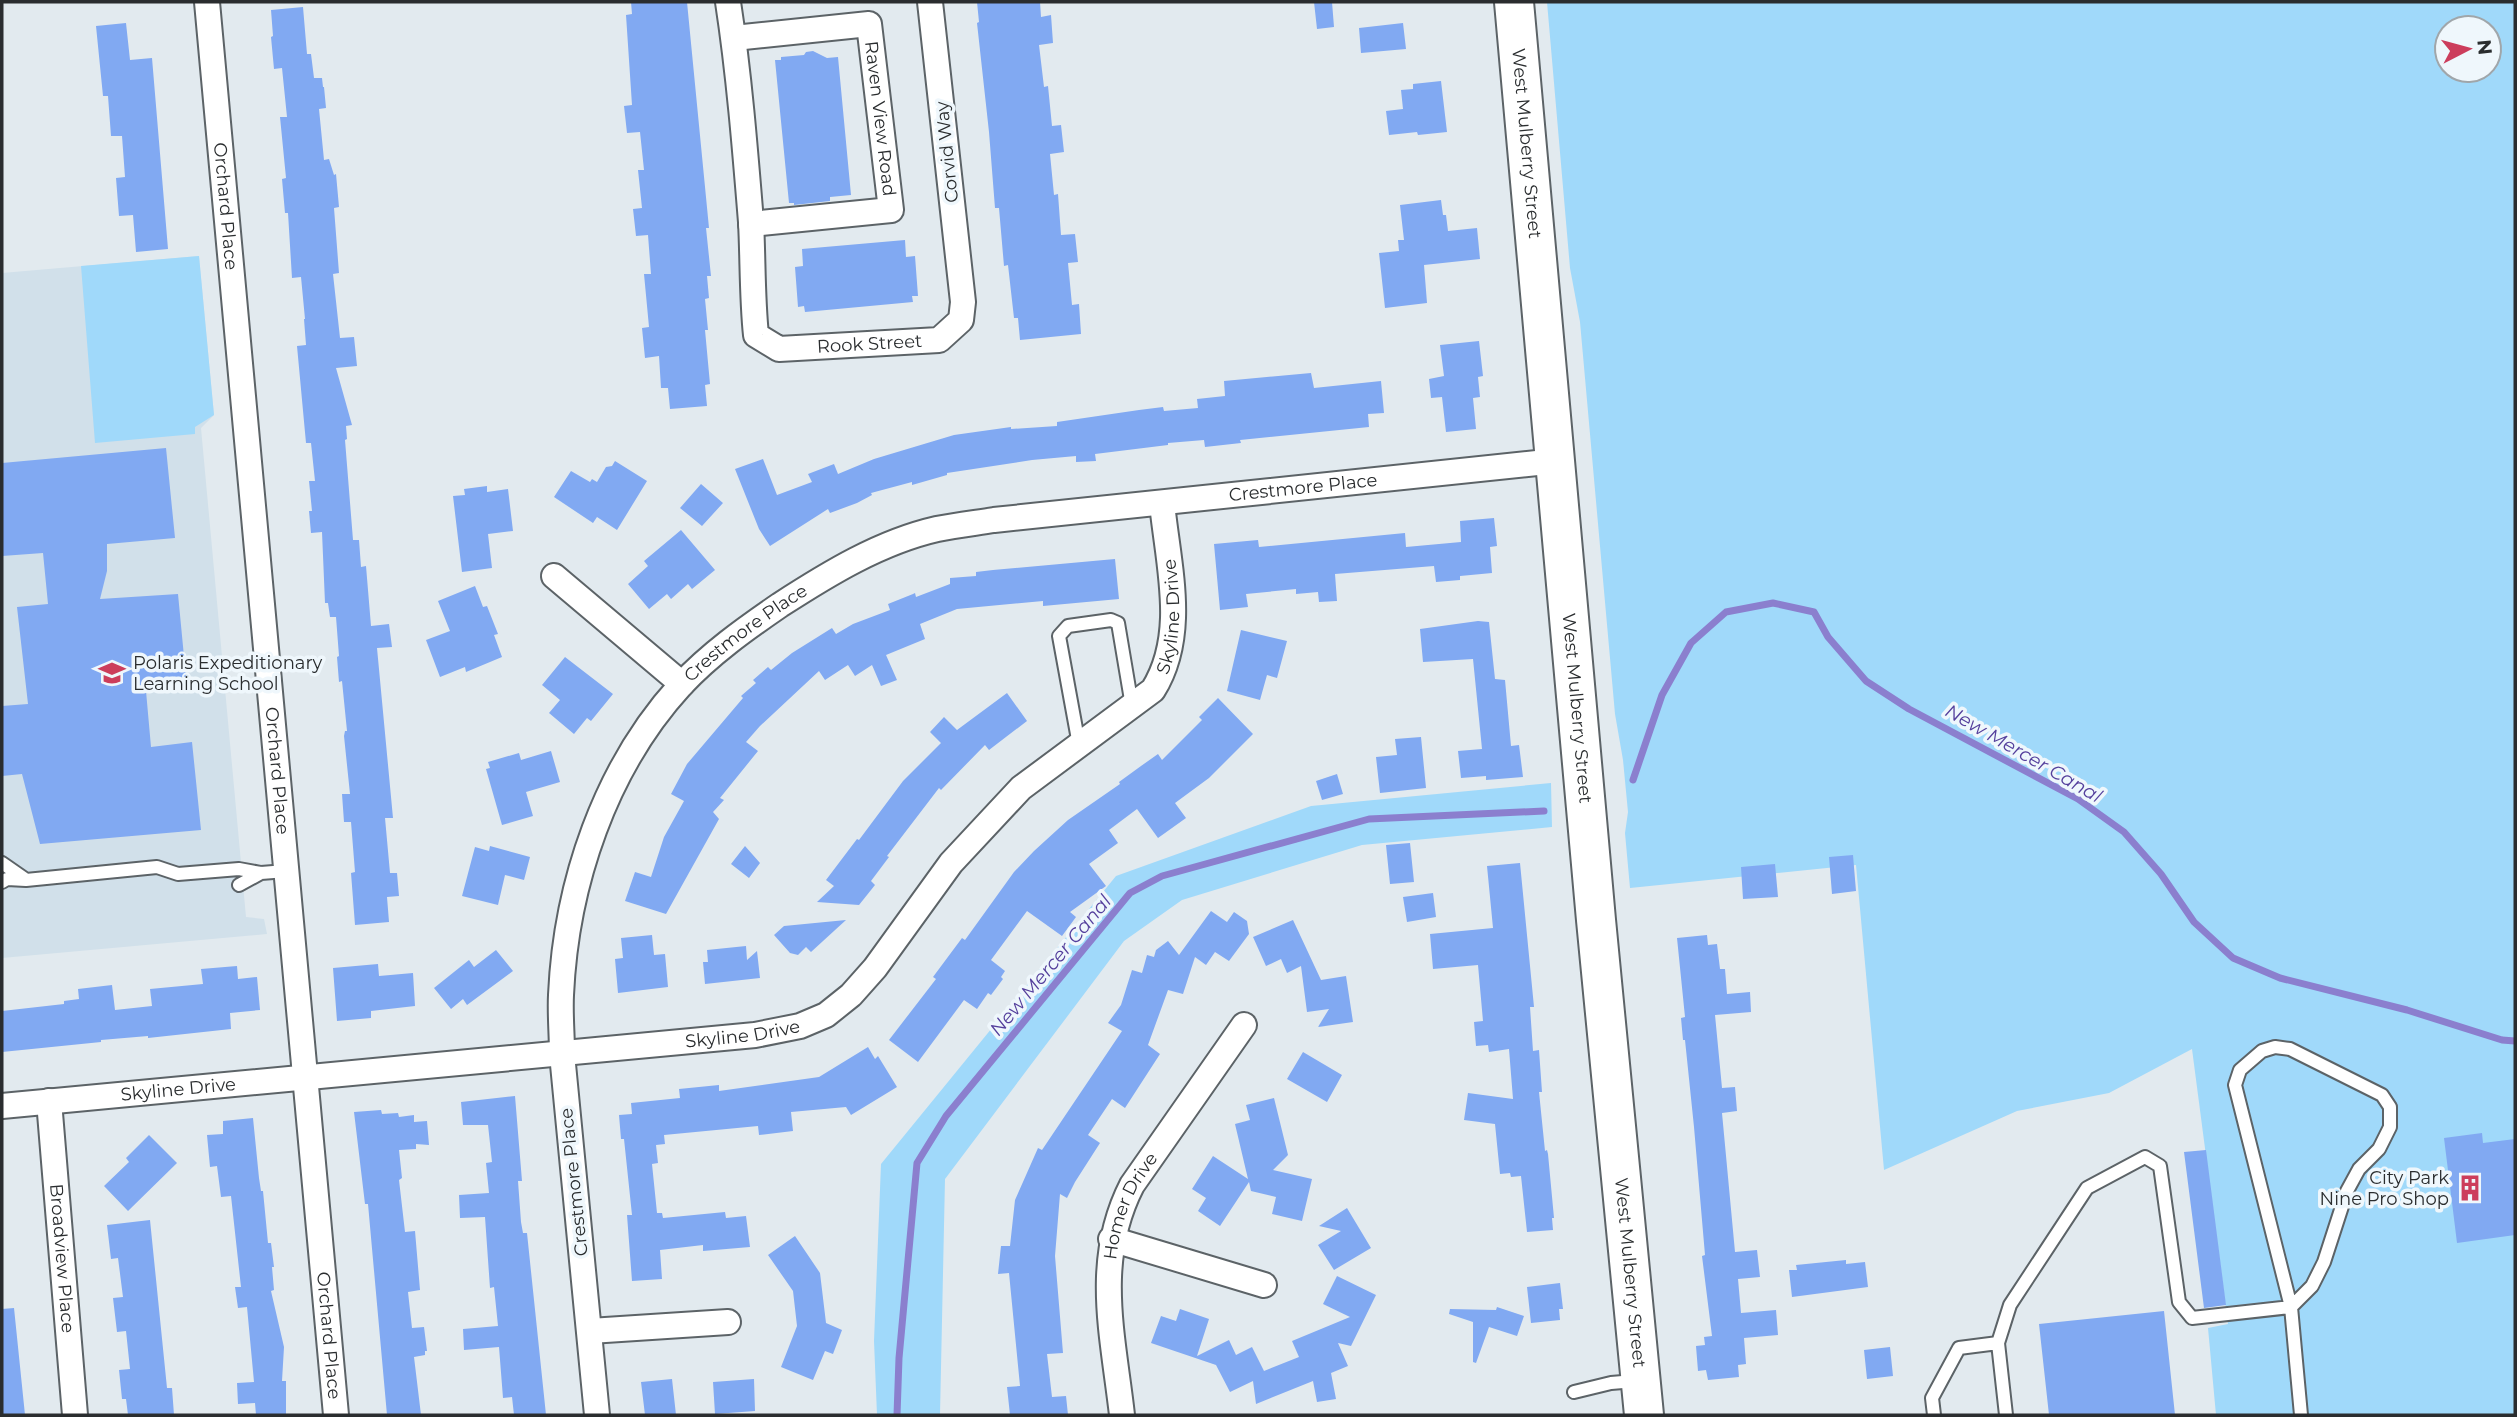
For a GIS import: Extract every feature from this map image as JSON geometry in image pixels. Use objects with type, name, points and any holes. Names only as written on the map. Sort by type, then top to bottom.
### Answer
[{"type":"main road","name":"West Mulberry Street","points":[[1514,2],[1642,1398]]},
{"type":"street","name":"Orchard Place","points":[[207,2],[336,1415]]},
{"type":"street","points":[[729,2],[751,224]]},
{"type":"street","name":"Corvid Way","points":[[930,2],[963,302]]},
{"type":"street","name":"Raven View Road","points":[[734,38],[869,24],[891,210],[751,224]]},
{"type":"street","name":"Rook Street","points":[[751,224],[752,303],[756,335],[779,349],[939,340],[961,320],[963,302]]},
{"type":"street","name":"Crestmore Place","points":[[597,1415],[562,1054],[561,996],[565,952],[576,891],[587,849],[601,813],[631,751],[657,713],[682,684],[722,647],[823,577],[878,550],[942,528],[994,520],[1556,461]]},
{"type":"street","name":"Skyline Drive","points":[[2,1106],[755,1035],[796,1028],[826,1015],[851,995],[875,968],[951,863],[1021,788],[1153,690],[1165,670],[1172,642],[1173,600],[1162,503]]},
{"type":"street","points":[[554,576],[682,684]]},
{"type":"street","name":"Homer Drive","points":[[1122,1415],[1107,1281],[1111,1240],[1121,1206],[1132,1185],[1244,1025]]},
{"type":"street","name":"Broadview Place","points":[[49,1101],[75,1415]]},
{"type":"street","points":[[1111,1240],[1264,1284]]},
{"type":"street","points":[[590,1331],[729,1322]]},
{"type":"lane","points":[[1079,745],[1059,636],[1068,626],[1111,620],[1118,623],[1132,707]]},
{"type":"lane","points":[[2,863],[26,880]]},
{"type":"lane","points":[[2,882],[7,879],[26,880],[157,867],[178,874],[239,869],[261,873],[286,871]]},
{"type":"lane","points":[[239,885],[261,873]]},
{"type":"lane","points":[[2006,1415],[1998,1343],[2010,1305],[2087,1188],[2146,1157],[2160,1166],[2179,1302],[2192,1318],[2291,1307],[2312,1286],[2324,1262],[2347,1191],[2359,1169],[2379,1149],[2390,1127],[2390,1107],[2382,1095],[2290,1049],[2275,1047],[2262,1051],[2240,1070],[2235,1085],[2291,1307],[2301,1415]]},
{"type":"lane","points":[[1934,1415],[1932,1398],[1959,1348],[1998,1343]]},
{"type":"lane","points":[[1574,1392],[1611,1383],[1642,1398]]},
{"type":"shaded area","points":[[1547,2],[2515,2],[2515,1415],[2216,1415],[2208,1328],[2228,1324],[2192,1049],[2109,1093],[2017,1111],[1884,1170],[1856,865],[1630,888],[1625,833],[1628,812],[1615,714],[1580,322],[1570,268]]},
{"type":"shaded area","name":"Polaris Expeditionary Learning School","points":[[199,256],[214,415],[201,428],[246,917],[264,919],[267,934],[2,958],[2,273]]},
{"type":"shaded area","points":[[199,256],[214,415],[195,427],[195,434],[95,443],[81,266]]},
{"type":"shaded area","points":[[1551,783],[1552,827],[1362,845],[1182,900],[1124,941],[945,1179],[940,1415],[877,1415],[874,1341],[881,1164],[1116,876],[1311,806]]},
{"type":"building","points":[[631,2],[687,2],[709,228],[706,228],[711,276],[707,276],[709,298],[705,299],[710,384],[705,385],[707,406],[670,409],[668,388],[661,388],[659,356],[645,358],[642,328],[649,327],[644,274],[651,274],[648,235],[636,236],[633,209],[642,208],[638,170],[644,170],[640,132],[627,133],[624,106],[632,105],[626,15],[632,14]]},
{"type":"building","points":[[977,2],[1040,2],[1041,17],[1051,15],[1053,43],[1039,45],[1044,87],[1048,86],[1052,126],[1061,125],[1064,152],[1050,154],[1054,195],[1058,194],[1061,235],[1075,234],[1078,262],[1068,263],[1072,305],[1079,304],[1081,334],[1020,340],[1018,318],[1014,318],[1008,265],[1004,266],[999,208],[995,208]]},
{"type":"building","points":[[1314,2],[1332,2],[1334,27],[1317,29]]},
{"type":"building","points":[[303,7],[307,54],[311,54],[314,78],[322,78],[324,87],[326,108],[319,109],[324,160],[329,159],[334,175],[336,174],[339,207],[334,208],[339,273],[333,274],[340,338],[354,337],[357,366],[336,368],[352,425],[346,426],[345,440],[353,540],[359,540],[361,567],[366,566],[371,626],[389,624],[392,647],[377,648],[393,818],[385,818],[390,873],[397,873],[399,896],[387,897],[389,922],[355,925],[351,822],[344,822],[342,794],[350,794],[344,736],[347,731],[342,681],[339,682],[336,617],[330,617],[328,603],[325,603],[322,532],[311,533],[309,481],[315,481],[311,443],[306,443],[297,346],[306,345],[305,319],[301,277],[292,278],[288,213],[285,213],[282,179],[286,178],[280,117],[287,117],[282,68],[274,69],[271,37],[271,10]]},
{"type":"building","points":[[126,23],[130,60],[152,58],[168,249],[136,252],[133,215],[119,216],[116,178],[125,177],[122,136],[111,136],[108,96],[103,96],[96,26]]},
{"type":"building","points":[[1403,23],[1406,49],[1361,53],[1359,28]]},
{"type":"building","points":[[813,51],[827,58],[838,57],[851,195],[830,197],[830,201],[794,205],[789,203],[775,60]]},
{"type":"building","points":[[1441,81],[1447,132],[1389,135],[1386,111],[1403,109],[1401,90],[1413,89],[1413,84]]},
{"type":"building","points":[[1441,200],[1448,231],[1477,228],[1480,259],[1424,265],[1427,303],[1385,308],[1379,253],[1399,251],[1398,240],[1404,240],[1400,205]]},
{"type":"building","points":[[905,240],[906,257],[915,256],[918,296],[912,296],[913,302],[805,312],[804,306],[798,307],[795,267],[803,266],[802,249]]},
{"type":"building","points":[[1479,341],[1483,376],[1478,377],[1480,397],[1473,398],[1476,429],[1446,432],[1442,397],[1431,398],[1429,379],[1444,376],[1440,345]]},
{"type":"building","points":[[1311,373],[1314,388],[1381,381],[1384,413],[1368,414],[1369,427],[1240,440],[1241,443],[1205,447],[1204,440],[1168,443],[1095,454],[1096,461],[1076,462],[1076,456],[947,473],[912,485],[912,482],[871,493],[872,495],[857,503],[830,513],[828,509],[770,546],[759,529],[735,469],[763,459],[777,495],[812,482],[808,474],[834,464],[838,474],[874,459],[954,435],[1011,427],[1057,426],[1057,422],[1163,407],[1164,411],[1198,408],[1197,399],[1225,396],[1224,381]]},
{"type":"building","points":[[166,448],[175,538],[107,544],[107,571],[100,599],[178,594],[187,688],[146,691],[151,747],[192,742],[201,830],[40,844],[22,774],[2,776],[2,706],[28,704],[17,607],[48,604],[43,553],[2,556],[2,463]]},
{"type":"building","points":[[615,461],[647,481],[617,530],[597,517],[593,523],[554,497],[571,471],[590,482],[592,479],[597,482],[606,467],[612,466]]},
{"type":"building","points":[[701,484],[723,503],[702,526],[680,508]]},
{"type":"building","points":[[487,486],[487,492],[508,489],[513,531],[488,534],[492,568],[462,572],[453,496],[465,495],[464,489]]},
{"type":"building","points":[[1494,518],[1497,546],[1490,547],[1492,573],[1460,576],[1460,580],[1436,582],[1434,566],[1335,574],[1337,601],[1319,602],[1318,592],[1296,594],[1296,589],[1246,594],[1248,607],[1220,610],[1214,544],[1258,540],[1259,547],[1405,533],[1406,547],[1461,542],[1460,521]]},
{"type":"building","points":[[681,530],[715,570],[692,589],[688,584],[671,599],[667,594],[649,609],[628,584],[648,566],[644,561]]},
{"type":"building","points":[[1115,559],[1119,599],[1043,606],[1043,601],[957,609],[920,624],[925,639],[886,655],[897,680],[881,686],[872,665],[855,676],[848,665],[825,680],[819,671],[746,742],[758,751],[720,798],[724,800],[713,812],[719,819],[666,914],[625,901],[635,872],[651,877],[664,837],[684,801],[671,794],[687,764],[743,698],[741,696],[756,683],[753,680],[768,667],[771,670],[832,628],[836,634],[853,624],[890,610],[888,604],[915,593],[916,597],[950,584],[950,578],[976,576],[976,572],[993,570]]},
{"type":"building","points":[[475,586],[483,607],[487,606],[498,634],[494,635],[502,657],[466,672],[465,667],[440,677],[426,640],[450,631],[438,601]]},
{"type":"building","points":[[1478,621],[1489,622],[1495,679],[1505,680],[1511,746],[1519,745],[1523,777],[1486,780],[1486,776],[1461,778],[1458,751],[1482,749],[1473,659],[1423,662],[1420,629]]},
{"type":"building","points":[[1241,630],[1287,641],[1277,678],[1267,675],[1260,700],[1227,691]]},
{"type":"building","points":[[565,657],[613,694],[591,721],[587,718],[574,734],[549,713],[560,700],[542,685]]},
{"type":"building","points":[[1007,693],[1027,721],[989,750],[985,745],[941,790],[939,788],[887,856],[889,857],[871,881],[875,885],[859,905],[817,902],[834,886],[826,880],[857,839],[859,840],[903,781],[941,743],[930,732],[944,717],[957,730]]},
{"type":"building","points":[[1218,698],[1253,734],[1209,778],[1175,803],[1186,818],[1158,838],[1137,809],[1109,830],[1118,843],[1089,864],[1106,886],[1070,912],[1076,917],[1062,936],[1027,911],[991,960],[1005,971],[1001,977],[1003,979],[991,995],[988,993],[977,1009],[964,1000],[918,1062],[889,1040],[936,979],[933,977],[962,938],[965,940],[1014,872],[1034,851],[1068,820],[1141,766],[1158,754],[1162,760],[1202,720],[1199,717]]},
{"type":"building","points":[[1421,737],[1426,788],[1380,793],[1376,757],[1397,755],[1395,739]]},
{"type":"building","points":[[551,751],[560,782],[526,792],[533,816],[502,825],[486,769],[490,768],[488,762],[519,753],[521,760]]},
{"type":"building","points":[[1337,774],[1343,794],[1322,800],[1316,781]]},
{"type":"building","points":[[1410,843],[1414,882],[1390,884],[1386,845]]},
{"type":"building","points":[[490,846],[530,857],[524,880],[505,875],[498,905],[462,896],[475,847],[489,851]]},
{"type":"building","points":[[745,846],[760,863],[749,878],[731,864]]},
{"type":"building","points":[[1853,855],[1856,891],[1832,894],[1829,857]]},
{"type":"building","points":[[1520,863],[1534,1007],[1530,1007],[1533,1051],[1539,1050],[1542,1092],[1539,1092],[1554,1218],[1553,1230],[1527,1232],[1521,1176],[1500,1174],[1495,1124],[1464,1120],[1468,1093],[1513,1099],[1509,1049],[1489,1052],[1488,1045],[1476,1046],[1474,1022],[1483,1021],[1478,965],[1433,969],[1430,934],[1493,928],[1487,866]]},
{"type":"building","points":[[1775,864],[1778,897],[1743,899],[1741,867]]},
{"type":"building","points":[[1433,893],[1436,917],[1407,922],[1403,897]]},
{"type":"building","points":[[1211,911],[1227,922],[1234,912],[1247,921],[1249,934],[1229,961],[1215,952],[1206,965],[1195,957],[1183,994],[1168,990],[1148,1045],[1160,1054],[1125,1108],[1112,1099],[1088,1135],[1100,1143],[1067,1198],[1060,1194],[1055,1256],[1063,1353],[1047,1354],[1052,1397],[1066,1396],[1068,1415],[1010,1415],[1007,1387],[1020,1386],[1009,1273],[998,1274],[1001,1246],[1010,1246],[1015,1200],[1038,1148],[1042,1150],[1122,1031],[1108,1023],[1121,1005],[1132,970],[1142,973],[1147,955],[1154,957],[1156,950],[1168,941],[1179,955]]},
{"type":"building","points":[[846,920],[811,952],[806,947],[798,955],[790,953],[774,935],[784,926]]},
{"type":"building","points":[[1293,920],[1321,980],[1346,976],[1353,1022],[1318,1027],[1329,1009],[1307,1012],[1301,966],[1287,973],[1281,959],[1266,966],[1253,937]]},
{"type":"building","points":[[652,935],[654,955],[665,954],[668,987],[618,993],[615,959],[623,958],[621,938]]},
{"type":"building","points":[[1707,935],[1708,945],[1717,944],[1720,969],[1725,969],[1727,994],[1750,992],[1751,1012],[1715,1015],[1722,1088],[1735,1087],[1737,1111],[1722,1113],[1735,1252],[1757,1250],[1760,1277],[1738,1279],[1741,1313],[1776,1310],[1778,1335],[1744,1338],[1746,1364],[1738,1365],[1739,1377],[1708,1380],[1706,1370],[1698,1371],[1696,1346],[1705,1345],[1704,1337],[1712,1336],[1702,1256],[1705,1255],[1694,1127],[1681,1018],[1685,1017],[1677,938]]},
{"type":"building","points":[[746,946],[747,960],[757,951],[760,978],[705,984],[703,962],[708,962],[707,950]]},
{"type":"building","points":[[496,950],[513,971],[467,1005],[463,999],[451,1009],[434,988],[469,960],[474,967]]},
{"type":"building","points":[[378,964],[379,976],[413,973],[415,1006],[371,1011],[371,1018],[337,1021],[333,968]]},
{"type":"building","points":[[237,966],[238,979],[257,977],[260,1010],[230,1013],[231,1029],[2,1052],[2,1011],[64,1004],[64,1001],[79,999],[78,989],[112,985],[115,1010],[152,1006],[150,989],[203,984],[201,969]]},
{"type":"building","points":[[868,1047],[875,1059],[878,1056],[897,1087],[851,1115],[846,1107],[791,1112],[793,1131],[759,1135],[758,1126],[664,1135],[665,1144],[656,1145],[658,1163],[652,1164],[657,1213],[662,1213],[663,1218],[725,1212],[726,1218],[746,1216],[750,1247],[703,1251],[703,1245],[660,1250],[662,1279],[632,1281],[627,1215],[632,1215],[619,1115],[632,1114],[631,1103],[680,1098],[679,1089],[719,1085],[719,1091],[819,1077]]},
{"type":"building","points":[[1303,1052],[1342,1075],[1327,1102],[1287,1079]]},
{"type":"building","points":[[515,1096],[522,1181],[518,1181],[521,1222],[523,1233],[527,1233],[546,1415],[514,1415],[512,1397],[503,1398],[499,1347],[464,1350],[463,1329],[498,1326],[494,1287],[490,1288],[485,1217],[460,1218],[459,1195],[489,1193],[486,1163],[492,1162],[488,1125],[463,1125],[461,1102]]},
{"type":"building","points":[[1274,1098],[1288,1155],[1273,1170],[1312,1179],[1302,1221],[1272,1214],[1276,1197],[1251,1191],[1249,1182],[1220,1226],[1198,1211],[1206,1198],[1192,1189],[1213,1156],[1248,1179],[1235,1124],[1250,1120],[1246,1105]]},
{"type":"building","points":[[381,1110],[382,1114],[398,1113],[399,1117],[414,1115],[414,1122],[427,1121],[429,1145],[416,1144],[416,1149],[399,1150],[402,1178],[399,1180],[405,1232],[415,1231],[420,1290],[408,1292],[412,1328],[424,1327],[427,1351],[425,1355],[414,1357],[421,1415],[387,1415],[368,1204],[365,1204],[354,1112]]},
{"type":"building","points":[[253,1118],[268,1243],[271,1243],[274,1267],[274,1290],[271,1291],[284,1347],[282,1381],[286,1381],[286,1415],[256,1415],[255,1403],[238,1404],[237,1383],[254,1382],[247,1307],[238,1308],[235,1287],[241,1287],[231,1196],[221,1197],[217,1166],[210,1167],[207,1135],[223,1134],[223,1121]]},
{"type":"building","name":"City Park Nine Pro Shop","points":[[2482,1133],[2483,1143],[2515,1139],[2515,1235],[2457,1243],[2444,1138]]},
{"type":"building","points":[[149,1135],[177,1163],[128,1211],[104,1186],[129,1162],[126,1158]]},
{"type":"building","points":[[2206,1150],[2226,1305],[2204,1308],[2184,1152]]},
{"type":"building","points":[[1347,1208],[1371,1248],[1334,1270],[1318,1245],[1341,1231],[1319,1226]]},
{"type":"building","points":[[150,1220],[167,1388],[172,1388],[174,1415],[128,1415],[126,1399],[122,1399],[119,1370],[130,1369],[126,1331],[117,1332],[113,1298],[123,1297],[118,1258],[111,1259],[107,1225]]},
{"type":"building","points":[[795,1236],[820,1273],[826,1323],[842,1330],[833,1354],[825,1351],[813,1380],[781,1367],[797,1326],[793,1291],[768,1255]]},
{"type":"building","points":[[1846,1260],[1846,1264],[1865,1262],[1868,1287],[1792,1297],[1789,1270],[1797,1270],[1796,1265]]},
{"type":"building","points":[[1337,1276],[1376,1295],[1351,1346],[1338,1343],[1348,1366],[1331,1373],[1336,1399],[1317,1402],[1313,1381],[1256,1404],[1253,1381],[1230,1392],[1216,1365],[1151,1343],[1161,1316],[1176,1321],[1180,1309],[1209,1319],[1197,1356],[1229,1340],[1236,1355],[1252,1347],[1264,1371],[1299,1357],[1292,1341],[1350,1317],[1323,1304]]},
{"type":"building","points":[[1560,1283],[1563,1309],[1559,1309],[1560,1320],[1531,1323],[1527,1287]]},
{"type":"building","points":[[1497,1307],[1524,1316],[1517,1336],[1489,1327],[1476,1363],[1473,1362],[1473,1322],[1449,1314],[1450,1309],[1496,1310]]},
{"type":"building","points":[[14,1308],[25,1415],[2,1415],[2,1309]]},
{"type":"building","points":[[2164,1311],[2175,1415],[2049,1415],[2039,1324]]},
{"type":"building","points":[[1890,1347],[1893,1376],[1867,1379],[1864,1350]]},
{"type":"building","points":[[672,1379],[676,1415],[645,1415],[641,1382]]},
{"type":"building","points":[[754,1379],[755,1411],[715,1414],[713,1382]]},
{"type":"waterway","name":"New Mercer Canal","points":[[1633,780],[1662,695],[1691,643],[1726,612],[1773,603],[1814,612],[1828,637],[1866,681],[1909,709],[2078,799],[2124,832],[2161,874],[2194,922],[2233,958],[2280,978],[2407,1010],[2502,1040],[2515,1041]]},
{"type":"waterway","name":"New Mercer Canal","points":[[897,1415],[899,1358],[917,1163],[946,1116],[1130,893],[1162,876],[1369,819],[1544,811]]},
{"type":"place","name":"Polaris Expeditionary Learning School","points":[[112,673]]},
{"type":"place","name":"City Park Nine Pro Shop","points":[[2470,1188]]}]
